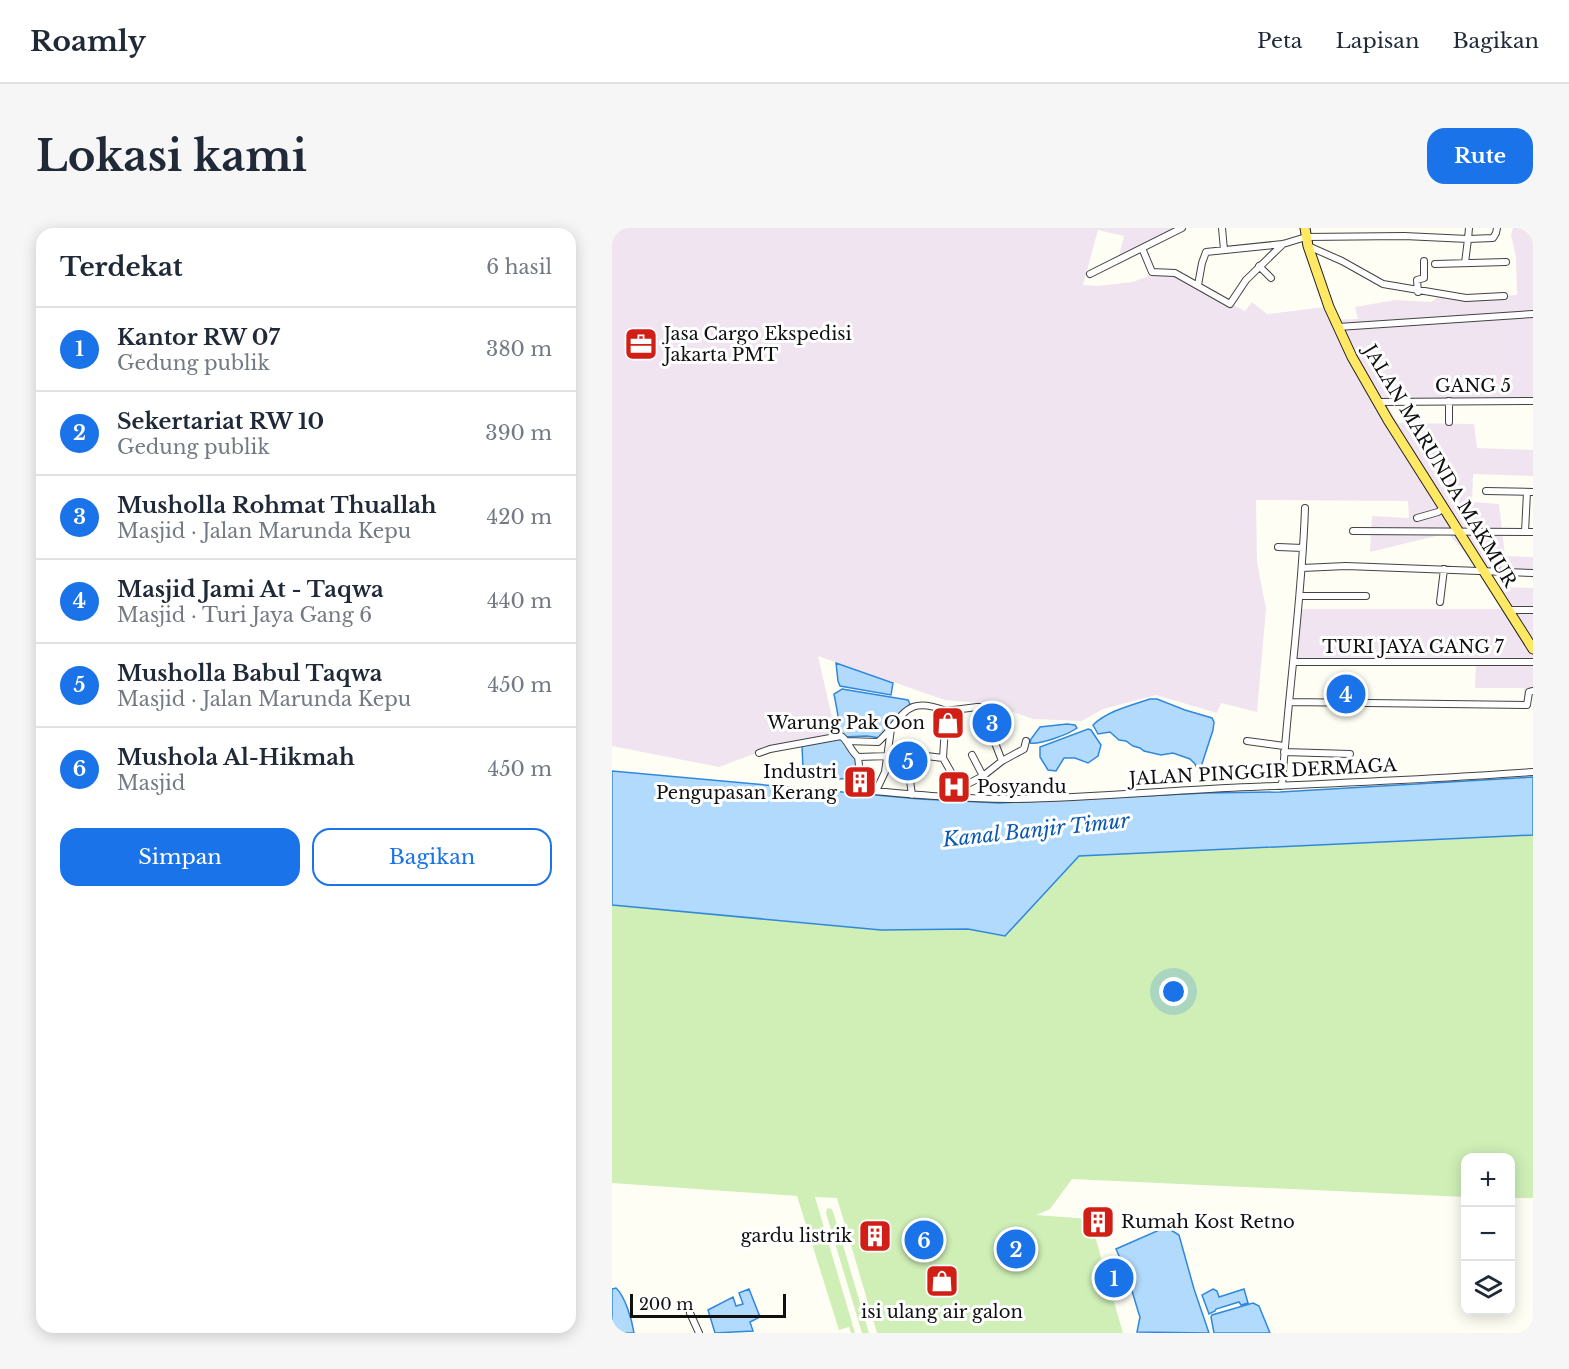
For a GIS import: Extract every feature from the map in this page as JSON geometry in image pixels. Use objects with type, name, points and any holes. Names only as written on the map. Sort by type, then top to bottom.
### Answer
[{"type":"main road","name":"JALAN MARUNDA MAKMUR","points":[[1306,237],[1329,308],[1352,357],[1533,649]]},
{"type":"street","points":[[1090,274],[1182,228]]},
{"type":"street","points":[[1222,228],[1224,250]]},
{"type":"street","points":[[1465,263],[1469,228]]},
{"type":"street","points":[[1198,285],[1205,252],[1283,244],[1306,237],[1493,238],[1497,228]]},
{"type":"street","points":[[1306,237],[1383,284],[1418,292],[1466,298],[1504,296]]},
{"type":"street","points":[[1142,248],[1152,272],[1174,273],[1231,304],[1258,266],[1283,244]]},
{"type":"street","points":[[1418,292],[1417,280],[1424,278],[1424,261]]},
{"type":"street","points":[[1435,264],[1506,262]]},
{"type":"street","points":[[1258,266],[1271,278]]},
{"type":"street","points":[[1338,327],[1533,314]]},
{"type":"street","points":[[1449,401],[1449,422]]},
{"type":"street","name":"GANG 5","points":[[1378,402],[1533,401]]},
{"type":"street","points":[[1353,531],[1529,532],[1530,492],[1486,491]]},
{"type":"street","points":[[1282,786],[1288,702],[1301,596],[1305,508]]},
{"type":"street","points":[[1417,518],[1444,508]]},
{"type":"street","points":[[1278,547],[1304,548]]},
{"type":"street","points":[[1302,568],[1346,566],[1533,573]]},
{"type":"street","points":[[1440,602],[1444,569]]},
{"type":"street","points":[[1301,596],[1366,596]]},
{"type":"street","points":[[1508,610],[1533,610]]},
{"type":"street","name":"TURI JAYA GANG 7","points":[[1293,662],[1533,662]]},
{"type":"street","points":[[1288,702],[1527,705],[1529,692],[1533,691]]},
{"type":"street","points":[[846,741],[878,742],[903,713],[914,705],[929,705],[946,711],[981,707],[1002,761]]},
{"type":"street","points":[[946,711],[943,758],[961,788],[1024,749],[1026,741]]},
{"type":"street","points":[[876,791],[885,773],[891,729]]},
{"type":"street","points":[[759,753],[841,736],[858,757],[918,755],[943,758]]},
{"type":"street","points":[[1247,741],[1284,749],[1350,754]]},
{"type":"street","points":[[972,755],[982,776]]},
{"type":"street","name":"JALAN PINGGIR DERMAGA","points":[[858,757],[860,774],[852,789],[995,799],[1142,794],[1533,772]]},
{"type":"street","points":[[900,757],[909,773],[912,795]]},
{"type":"street","points":[[966,785],[968,798]]},
{"type":"street","points":[[690,1313],[699,1333]]},
{"type":"shaded area","points":[[612,228],[1176,228],[1119,256],[1124,236],[1098,230],[1083,285],[1097,286],[1133,282],[1153,274],[1174,273],[1245,311],[1252,302],[1267,314],[1325,307],[1329,320],[1358,319],[1355,307],[1395,300],[1431,302],[1438,297],[1466,299],[1517,295],[1516,257],[1511,235],[1513,228],[1533,228],[1533,401],[1383,399],[1398,423],[1474,424],[1477,448],[1533,450],[1533,476],[1473,474],[1472,502],[1499,504],[1505,556],[1533,557],[1533,570],[1480,570],[1448,533],[1370,552],[1372,516],[1409,518],[1408,501],[1256,500],[1257,562],[1266,609],[1257,712],[1221,703],[1217,713],[1156,695],[1103,709],[1082,721],[1033,719],[990,704],[945,700],[818,656],[836,735],[767,749],[719,767],[612,746]]},
{"type":"shaded area","points":[[1494,587],[1533,588],[1533,698],[1524,697],[1524,688],[1475,688],[1476,661],[1290,660],[1298,609],[1506,609]]},
{"type":"green space","points":[[1533,830],[1533,1198],[1515,1198],[1515,1153],[1461,1153],[1461,1197],[1072,1179],[1050,1209],[1036,1215],[1090,1219],[1123,1333],[877,1333],[837,1198],[815,1197],[855,1333],[851,1333],[849,1327],[839,1330],[797,1196],[612,1183],[612,902],[1075,854]]},
{"type":"green space","points":[[827,1208],[832,1209],[869,1333],[862,1333],[826,1213]]},
{"type":"water","points":[[836,663],[893,683],[891,695],[840,686]]},
{"type":"water","points":[[842,689],[908,700],[910,704],[880,738],[843,737],[857,758],[858,773],[855,778],[807,776],[803,770],[802,745],[842,737],[834,694]]},
{"type":"water","points":[[1150,699],[1157,699],[1212,718],[1213,730],[1199,773],[1190,759],[1173,753],[1161,755],[1144,751],[1126,741],[1119,740],[1110,732],[1098,734],[1093,725],[1099,720],[1120,709]]},
{"type":"water","points":[[1075,725],[1077,728],[1054,738],[1030,743],[1040,727]]},
{"type":"water","points":[[1088,729],[1101,745],[1098,756],[1088,763],[1075,758],[1064,758],[1056,771],[1048,770],[1040,757],[1040,747]]},
{"type":"water","name":"Kanal Banjir Timur","points":[[612,771],[920,799],[1000,803],[1205,793],[1280,792],[1533,777],[1533,835],[1079,856],[1005,936],[968,929],[881,930],[612,905]]},
{"type":"water","points":[[1166,1227],[1179,1235],[1209,1333],[1137,1332],[1140,1317],[1127,1274],[1116,1249]]},
{"type":"water","points":[[616,1288],[625,1302],[634,1333],[612,1333],[612,1289]]},
{"type":"water","points":[[749,1289],[760,1317],[750,1322],[753,1331],[715,1333],[708,1310],[733,1297],[736,1306],[743,1304],[739,1293]]},
{"type":"water","points":[[1213,1289],[1217,1291],[1219,1297],[1244,1289],[1248,1303],[1241,1305],[1239,1302],[1216,1309],[1209,1314],[1202,1295]]},
{"type":"water","points":[[1253,1303],[1259,1306],[1270,1333],[1214,1333],[1212,1315]]},
{"type":"place","name":"Jasa Cargo Ekspedisi Jakarta PMT","points":[[641,344]]},
{"type":"place","name":"Masjid Jami At - Taqwa","points":[[1346,694]]},
{"type":"place","name":"Warung Pak Oon","points":[[948,723]]},
{"type":"place","name":"Musholla Rohmat Thuallah","points":[[992,723]]},
{"type":"place","name":"Musholla Babul Taqwa","points":[[908,761]]},
{"type":"place","name":"Industri Pengupasan Kerang","points":[[860,782]]},
{"type":"place","name":"Posyandu","points":[[954,787]]},
{"type":"place","name":"Rumah Kost Retno","points":[[1098,1222]]},
{"type":"place","name":"gardu listrik","points":[[875,1236]]},
{"type":"place","name":"Mushola Al-Hikmah","points":[[924,1240]]},
{"type":"place","name":"Sekertariat RW 10","points":[[1016,1249]]},
{"type":"place","name":"Kantor RW 07","points":[[1114,1278]]},
{"type":"place","name":"isi ulang air galon","points":[[942,1281]]}]
